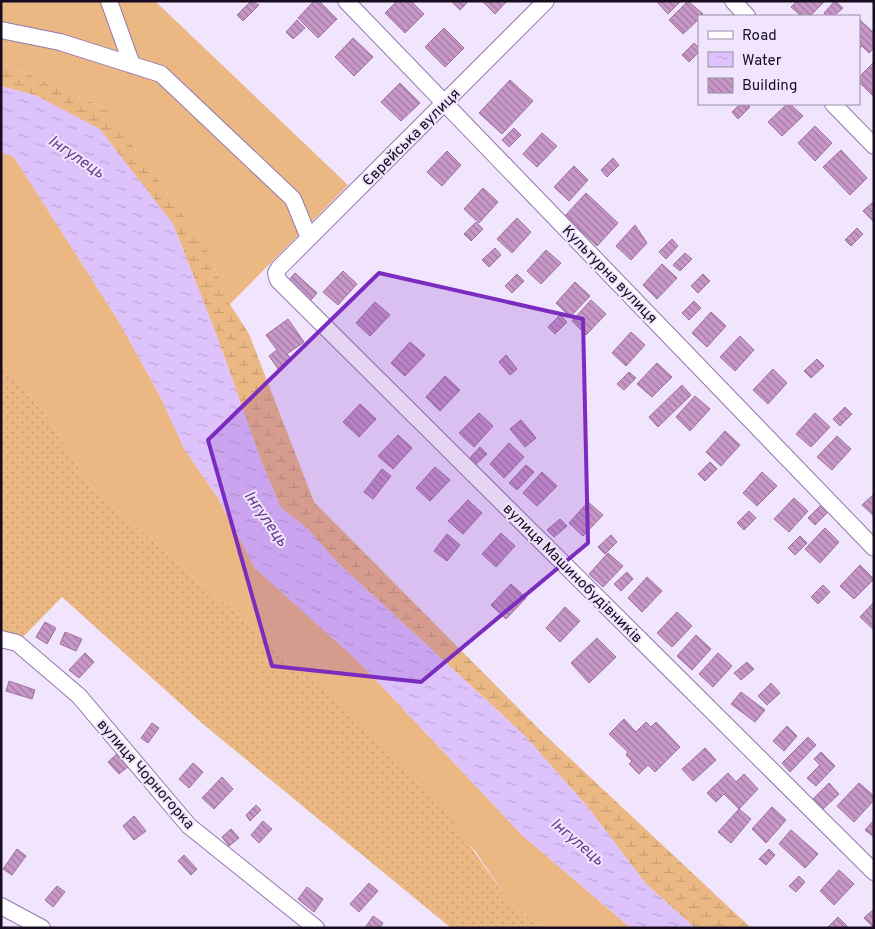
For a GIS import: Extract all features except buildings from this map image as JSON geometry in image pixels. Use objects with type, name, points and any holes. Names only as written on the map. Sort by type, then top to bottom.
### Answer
[{"type":"street","points":[[109,1],[132,65]]},
{"type":"street","name":"Культурна вулиця","points":[[346,1],[874,548]]},
{"type":"street","name":"Єврейська вулиця","points":[[276,273],[546,1]]},
{"type":"street","points":[[733,1],[746,15]]},
{"type":"street","points":[[1,30],[60,42],[161,74],[293,199],[310,238]]},
{"type":"street","points":[[834,105],[874,146]]},
{"type":"street","name":"вулиця Машинобудівників","points":[[276,273],[278,280],[874,872]]},
{"type":"street","name":"вулиця Чорногорка","points":[[1,639],[16,643],[79,696],[189,826],[316,928]]},
{"type":"street","points":[[1,906],[42,928]]},
{"type":"highlighted area","points":[[379,273],[583,319],[588,543],[421,682],[272,666],[208,440]]},
{"type":"green space","points":[[1,1],[155,1],[348,185],[230,304],[204,243],[105,108],[1,62]]},
{"type":"green space","points":[[1,62],[105,108],[204,243],[230,304],[249,334],[314,502],[544,734],[751,928],[695,928],[646,884],[586,805],[525,736],[336,561],[308,529],[281,508],[261,461],[218,339],[173,224],[37,96],[1,86]]},
{"type":"green space","points":[[1,152],[14,157],[118,320],[159,394],[185,450],[218,498],[255,568],[357,660],[522,835],[631,928],[541,928],[509,901],[475,851],[306,675],[91,487],[47,416],[1,362]]},
{"type":"green space","points":[[1,362],[47,416],[91,487],[306,675],[431,791],[509,901],[541,928],[451,928],[203,724],[62,597],[17,643],[1,650]]},
{"type":"water","name":"Інгулець","points":[[1,86],[37,96],[100,129],[173,224],[218,339],[261,461],[281,508],[308,529],[339,564],[525,736],[586,805],[646,884],[695,928],[631,928],[522,835],[357,660],[255,568],[218,498],[185,450],[159,394],[118,320],[14,157],[1,152]]}]
